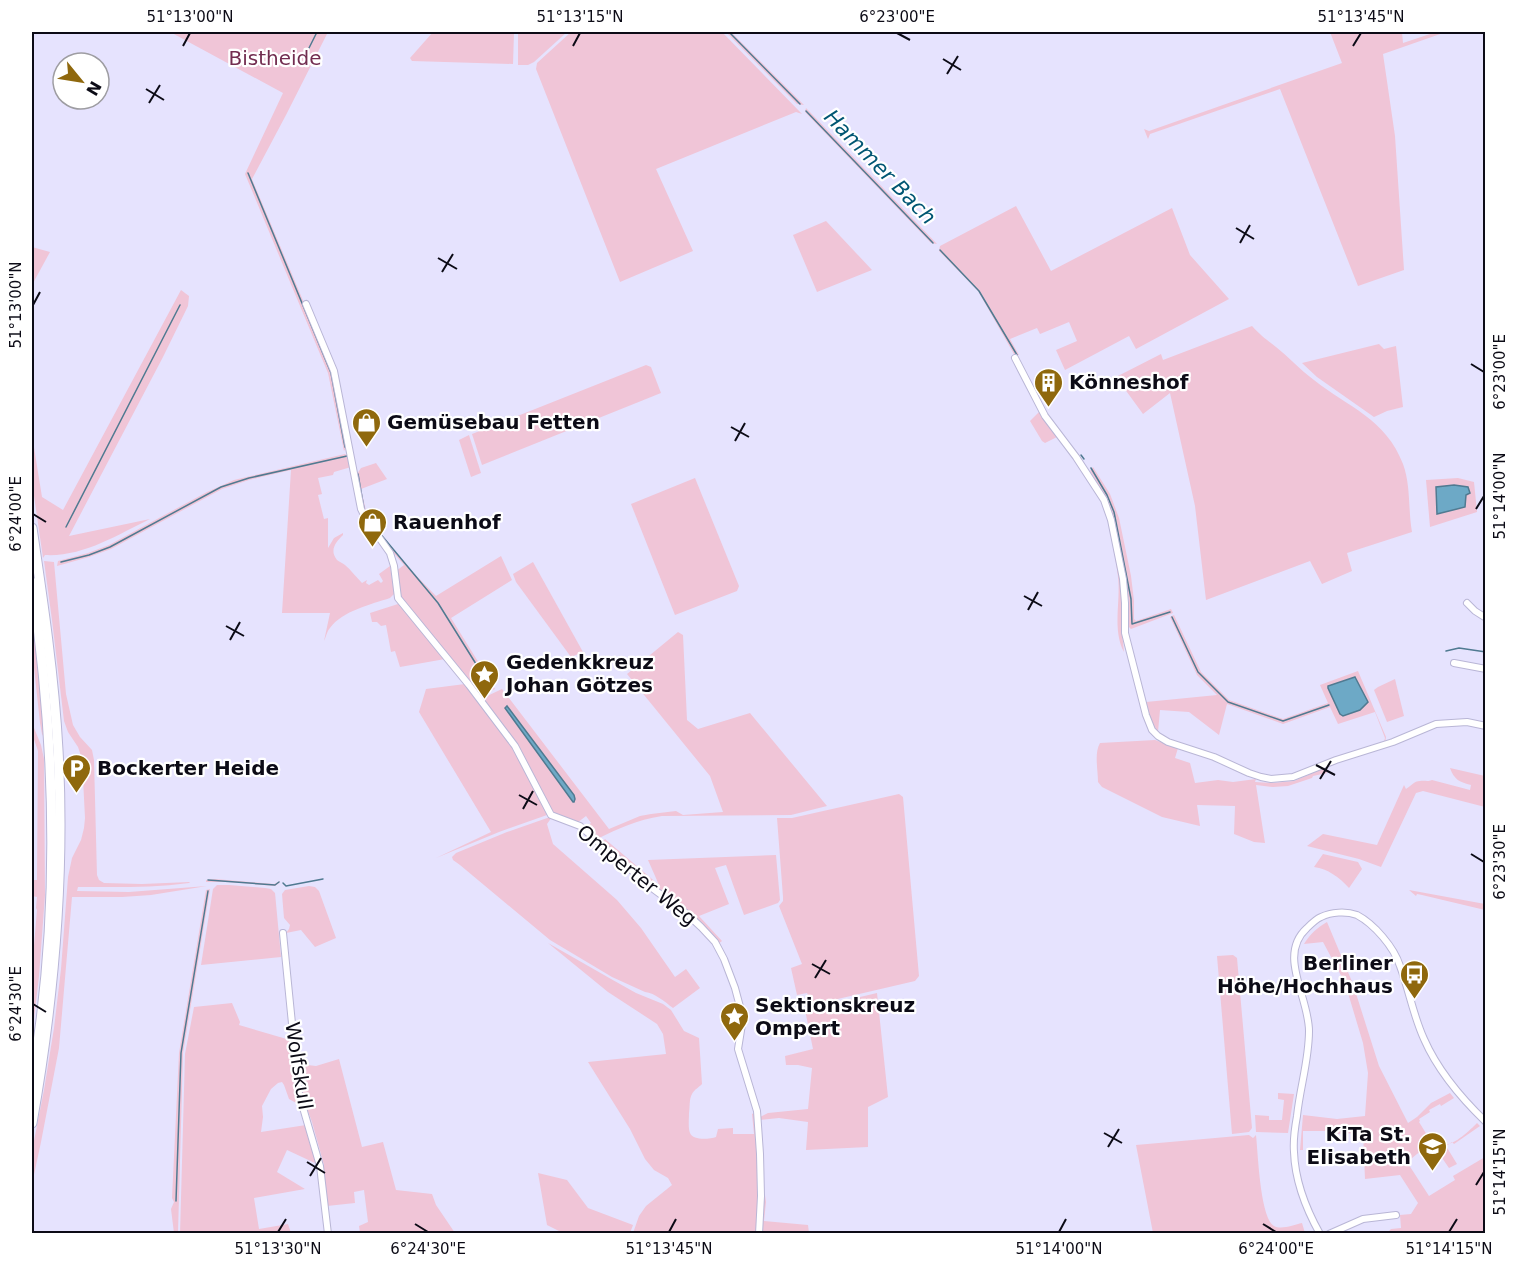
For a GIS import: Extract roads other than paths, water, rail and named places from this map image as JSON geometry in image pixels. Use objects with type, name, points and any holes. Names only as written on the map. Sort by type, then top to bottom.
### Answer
[{"type":"highway","points":[[32,528],[42,594],[58,750],[60,879],[53,981],[32,1123]]},
{"type":"highway","points":[[32,582],[50,750],[52,821],[50,920],[42,1008],[32,1080]]},
{"type":"street","name":"Omperter Weg","points":[[306,304],[334,371],[361,508],[390,553],[398,598],[515,746],[551,815],[580,826],[652,888],[687,914],[715,942],[719,950],[731,975],[740,1004],[743,1018],[738,1049],[757,1111],[761,1196],[759,1233]]},
{"type":"street","points":[[1015,358],[1045,416],[1076,457],[1104,500],[1111,520],[1123,579],[1125,633],[1146,715],[1152,730],[1158,736],[1168,742],[1214,756],[1249,773],[1271,779],[1293,777],[1336,760],[1393,742],[1436,724],[1467,722],[1485,726]]},
{"type":"street","points":[[1467,603],[1485,618]]},
{"type":"street","points":[[1454,663],[1485,669]]},
{"type":"street","points":[[1320,1233],[1312,1220],[1300,1188],[1294,1152],[1309,1031],[1306,1006],[1293,962],[1295,946],[1304,930],[1318,918],[1324,915],[1349,913],[1375,927],[1400,963],[1413,1011],[1426,1043],[1440,1068],[1454,1088],[1485,1122]]},
{"type":"street","name":"Wolfskull","points":[[283,933],[299,1094],[320,1166],[328,1233]]},
{"type":"street","points":[[1329,1233],[1364,1219],[1396,1215]]},
{"type":"water","points":[[1454,485],[1468,487],[1470,493],[1466,495],[1465,507],[1437,514],[1436,487]]},
{"type":"water","points":[[1355,677],[1368,702],[1360,710],[1343,716],[1328,686]]},
{"type":"water","points":[[507,706],[574,795],[574,802],[505,708]]},
{"type":"waterway","points":[[309,48],[317,32]]},
{"type":"waterway","name":"Hammer Bach","points":[[729,32],[800,104]]},
{"type":"waterway","name":"Hammer Bach","points":[[806,111],[933,243]]},
{"type":"waterway","points":[[248,173],[331,373],[345,447]]},
{"type":"waterway","name":"Hammer Bach","points":[[940,250],[979,291],[1017,355]]},
{"type":"waterway","points":[[66,527],[180,305]]},
{"type":"waterway","name":"Hammer Bach","points":[[1081,455],[1084,459]]},
{"type":"waterway","points":[[61,562],[110,547],[221,487],[249,478],[347,456]]},
{"type":"waterway","name":"Hammer Bach","points":[[1091,468],[1114,512],[1131,599],[1132,624],[1170,612]]},
{"type":"waterway","points":[[358,474],[364,509]]},
{"type":"waterway","points":[[378,531],[438,603],[491,688]]},
{"type":"waterway","name":"Hammer Bach","points":[[1172,617],[1198,672],[1228,702],[1283,721],[1329,705]]},
{"type":"waterway","name":"Hammer Bach","points":[[1446,651],[1459,648],[1486,652]]},
{"type":"waterway","points":[[283,883],[286,886],[323,879]]},
{"type":"waterway","points":[[208,880],[275,885],[279,882]]},
{"type":"waterway","points":[[176,1201],[181,1053],[208,891]]},
{"type":"place","name":"Könneshof","points":[[1048,408]]},
{"type":"place","name":"Gemüsebau Fetten","points":[[366,448]]},
{"type":"place","name":"Rauenhof","points":[[372,548]]},
{"type":"place","name":"Gedenkkreuz Johan Götzes","points":[[485,700]]},
{"type":"place","name":"Bockerter Heide","points":[[76,794]]},
{"type":"place","name":"Berliner Höhe/Hochhaus","points":[[1414,1000]]},
{"type":"place","name":"Sektionskreuz Ompert","points":[[734,1042]]},
{"type":"place","name":"KiTa St. Elisabeth","points":[[1432,1172]]},
{"type":"park label","name":"Bistheide","points":[[275,58]]}]
